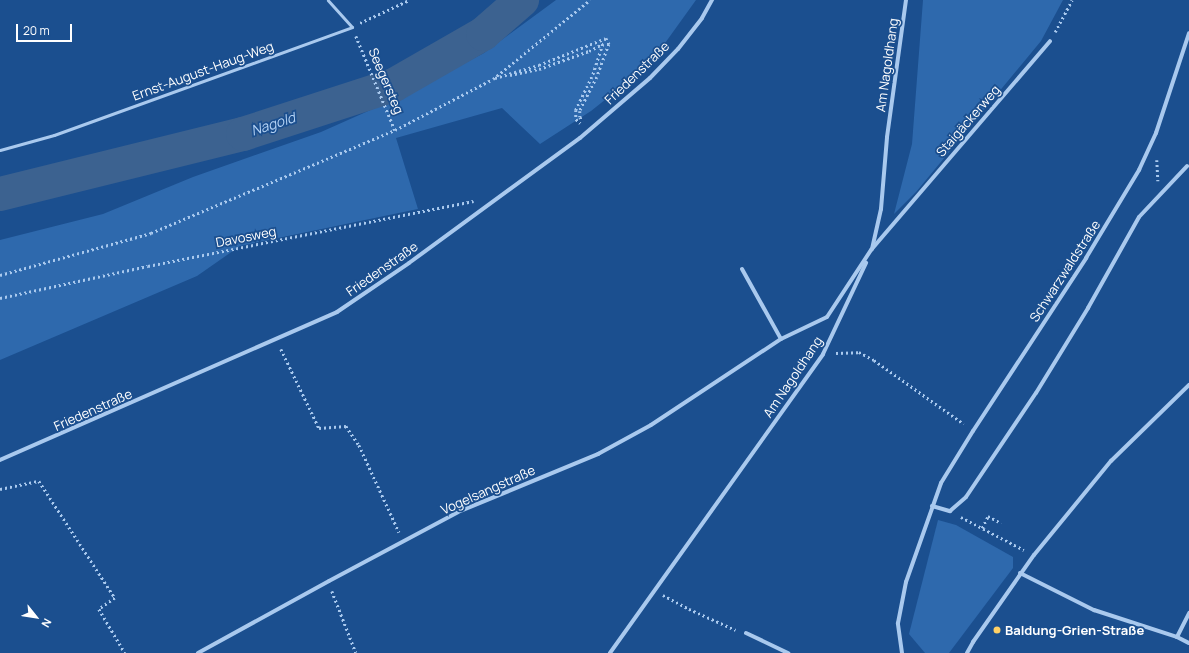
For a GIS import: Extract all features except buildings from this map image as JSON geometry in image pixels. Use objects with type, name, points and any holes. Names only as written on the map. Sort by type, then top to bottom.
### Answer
[{"type":"street","name":"Friedenstraße","points":[[0,460],[338,312],[409,263],[580,138],[622,103],[655,73],[678,48],[702,18],[712,0]]},
{"type":"street","name":"Am Nagoldhang","points":[[610,653],[823,354],[871,250],[880,209],[887,137],[906,0]]},
{"type":"street","name":"Schwarzwaldstraße","points":[[902,653],[898,623],[906,582],[941,483],[973,430],[1086,258],[1139,170],[1156,133],[1189,34]]},
{"type":"street","name":"Staigäckerweg","points":[[871,250],[1050,41]]},
{"type":"street","points":[[932,506],[950,511],[966,497],[1036,393],[1088,308],[1139,217],[1158,195],[1187,166]]},
{"type":"street","name":"Vogelsangstraße","points":[[198,653],[328,581],[458,512],[598,454],[651,425],[781,339],[827,317],[871,250]]},
{"type":"street","points":[[742,269],[781,339]]},
{"type":"street","points":[[967,653],[1020,573],[1112,461],[1189,385]]},
{"type":"street","points":[[1020,573],[1094,610],[1189,643]]},
{"type":"street","points":[[1177,638],[1189,613]]},
{"type":"street","points":[[746,634],[788,653]]},
{"type":"lane","points":[[328,0],[352,27]]},
{"type":"lane","name":"Ernst-August-Haug-Weg","points":[[0,150],[61,132],[352,27]]},
{"type":"path","points":[[352,27],[409,0]]},
{"type":"path","points":[[493,79],[590,0]]},
{"type":"path","points":[[1050,41],[1072,0]]},
{"type":"path","points":[[0,275],[151,233],[395,130],[493,79],[539,65],[606,38],[609,44],[597,78],[580,111],[580,117],[588,130]]},
{"type":"path","name":"Seegersteg","points":[[358,40],[395,130]]},
{"type":"path","points":[[493,79],[540,69],[590,51],[603,44],[592,77],[576,110],[576,119],[588,130]]},
{"type":"path","points":[[1157,156],[1158,195]]},
{"type":"path","name":"Davosweg","points":[[0,298],[156,265],[497,198]]},
{"type":"path","points":[[281,349],[319,428],[346,426],[359,445],[404,542]]},
{"type":"path","points":[[823,354],[859,352],[874,360],[973,430]]},
{"type":"path","points":[[0,489],[38,481],[115,598],[99,609],[125,653]]},
{"type":"path","points":[[982,528],[988,516],[1001,523]]},
{"type":"path","points":[[968,521],[1016,546]]},
{"type":"path","points":[[328,581],[356,653]]},
{"type":"path","points":[[655,590],[726,627]]},
{"type":"shaded area","points":[[556,0],[696,0],[650,64],[591,111],[540,144],[502,108],[396,138],[418,209],[240,246],[197,276],[0,360],[0,240],[103,214],[193,177],[321,132],[402,96],[484,53]]},
{"type":"shaded area","points":[[923,0],[1063,0],[1041,41],[916,192],[894,214],[912,144]]},
{"type":"shaded area","points":[[938,520],[956,525],[1013,557],[1013,568],[949,653],[925,653],[909,634]]},
{"type":"waterway","name":"Nagold","points":[[0,194],[243,134],[394,85],[483,34],[522,0]]},
{"type":"place","name":"Baldung-Grien-Straße","points":[[997,630]]}]
